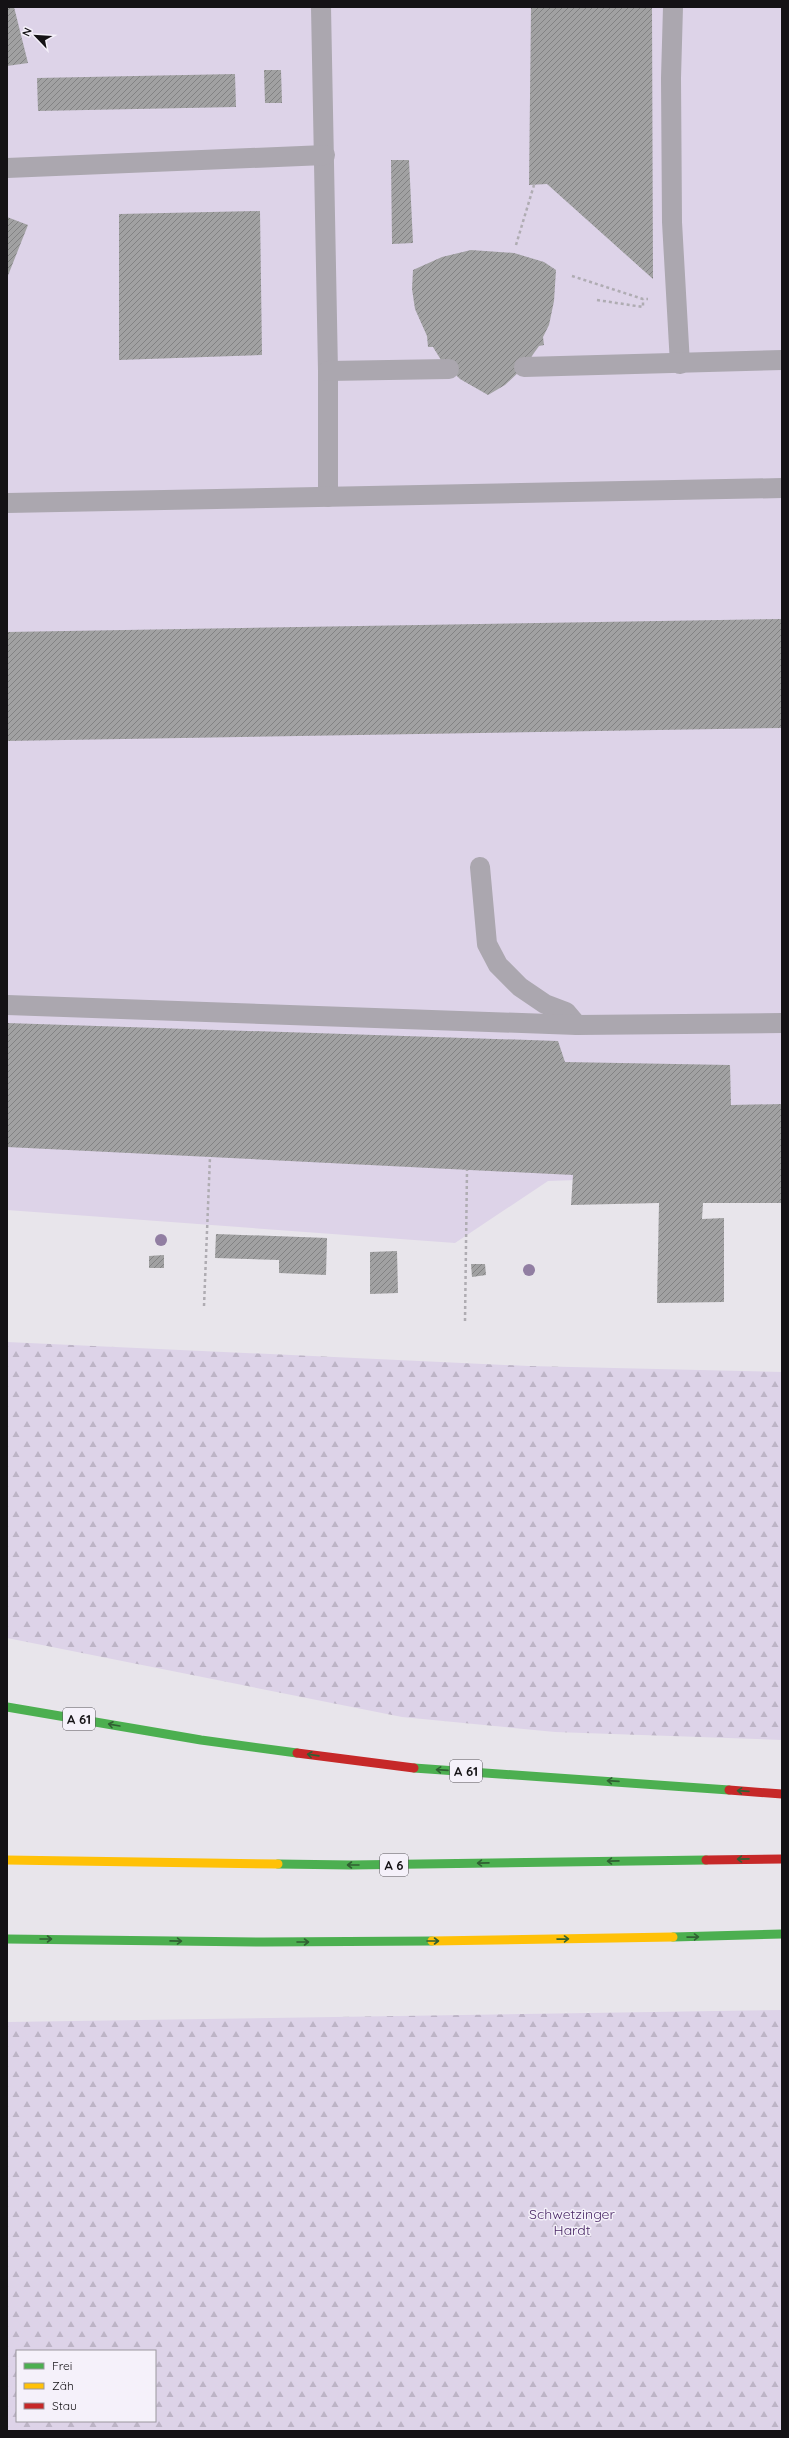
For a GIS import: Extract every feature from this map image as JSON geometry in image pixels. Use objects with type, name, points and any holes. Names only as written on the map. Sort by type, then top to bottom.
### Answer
[{"type":"highway","name":"A 61","points":[[7,1707],[202,1740],[395,1767],[782,1794]]},
{"type":"highway","name":"A 6","points":[[7,1860],[351,1866],[782,1859]]},
{"type":"highway","points":[[7,1939],[264,1942],[523,1940],[782,1934]]},
{"type":"lane","points":[[321,7],[325,155],[328,497]]},
{"type":"lane","points":[[673,7],[671,78],[672,222],[680,364]]},
{"type":"lane","points":[[7,168],[325,155]]},
{"type":"lane","points":[[524,367],[680,364],[782,360]]},
{"type":"lane","points":[[328,371],[449,369]]},
{"type":"lane","points":[[7,503],[782,488]]},
{"type":"lane","points":[[480,867],[487,944],[498,965],[520,987],[545,1004],[566,1012],[577,1025]]},
{"type":"lane","points":[[7,1005],[577,1025],[782,1023]]},
{"type":"path","points":[[516,245],[534,185]]},
{"type":"path","points":[[597,300],[643,307],[643,299]]},
{"type":"path","points":[[204,1306],[210,1157]]},
{"type":"path","points":[[465,1321],[467,1170]]},
{"type":"green space","points":[[7,7],[782,7],[782,1173],[548,1181],[455,1243],[7,1210]]},
{"type":"green space","points":[[7,1342],[529,1366],[782,1372],[782,1740],[555,1732],[402,1717],[7,1638]]},
{"type":"green space","name":"Schwetzinger Hardt","points":[[782,2010],[782,2431],[7,2431],[7,2022]]},
{"type":"building","points":[[7,7],[14,7],[28,63],[7,66]]},
{"type":"building","points":[[531,7],[652,7],[653,279],[547,184],[529,185]]},
{"type":"building","points":[[264,70],[281,70],[282,103],[265,103]]},
{"type":"building","points":[[235,74],[236,107],[38,111],[37,78]]},
{"type":"building","points":[[391,160],[409,160],[413,243],[392,244]]},
{"type":"building","points":[[260,211],[262,355],[119,360],[119,214]]},
{"type":"building","points":[[7,217],[28,225],[7,278]]},
{"type":"building","points":[[471,250],[514,253],[544,262],[556,270],[554,301],[549,325],[543,337],[544,345],[539,346],[524,367],[505,385],[488,395],[460,379],[441,360],[433,347],[428,347],[427,336],[415,309],[412,289],[413,270],[442,257]]},
{"type":"building","points":[[782,619],[782,728],[7,741],[7,632]]},
{"type":"building","points":[[7,1023],[558,1041],[565,1062],[730,1065],[731,1105],[782,1104],[782,1203],[703,1203],[702,1219],[724,1218],[724,1302],[657,1303],[659,1203],[571,1205],[573,1175],[7,1147]]},
{"type":"building","points":[[216,1234],[327,1238],[326,1275],[279,1273],[279,1260],[215,1258]]},
{"type":"building","points":[[397,1251],[398,1293],[370,1294],[370,1252]]},
{"type":"building","points":[[164,1255],[164,1268],[149,1268],[149,1256]]},
{"type":"building","points":[[471,1264],[485,1264],[486,1275],[472,1277]]},
{"type":"traffic: fast","points":[[7,1707],[201,1740],[297,1753]]},
{"type":"traffic: fast","points":[[414,1768],[729,1790]]},
{"type":"traffic: fast","points":[[278,1864],[351,1865],[706,1860]]},
{"type":"traffic: fast","points":[[673,1937],[782,1934]]},
{"type":"traffic: fast","points":[[7,1939],[264,1942],[432,1941]]},
{"type":"traffic: slow","points":[[7,1860],[278,1864]]},
{"type":"traffic: slow","points":[[432,1941],[673,1937]]},
{"type":"traffic: jam","points":[[297,1753],[414,1768]]},
{"type":"traffic: jam","points":[[729,1790],[782,1794]]},
{"type":"traffic: jam","points":[[706,1860],[782,1859]]}]
